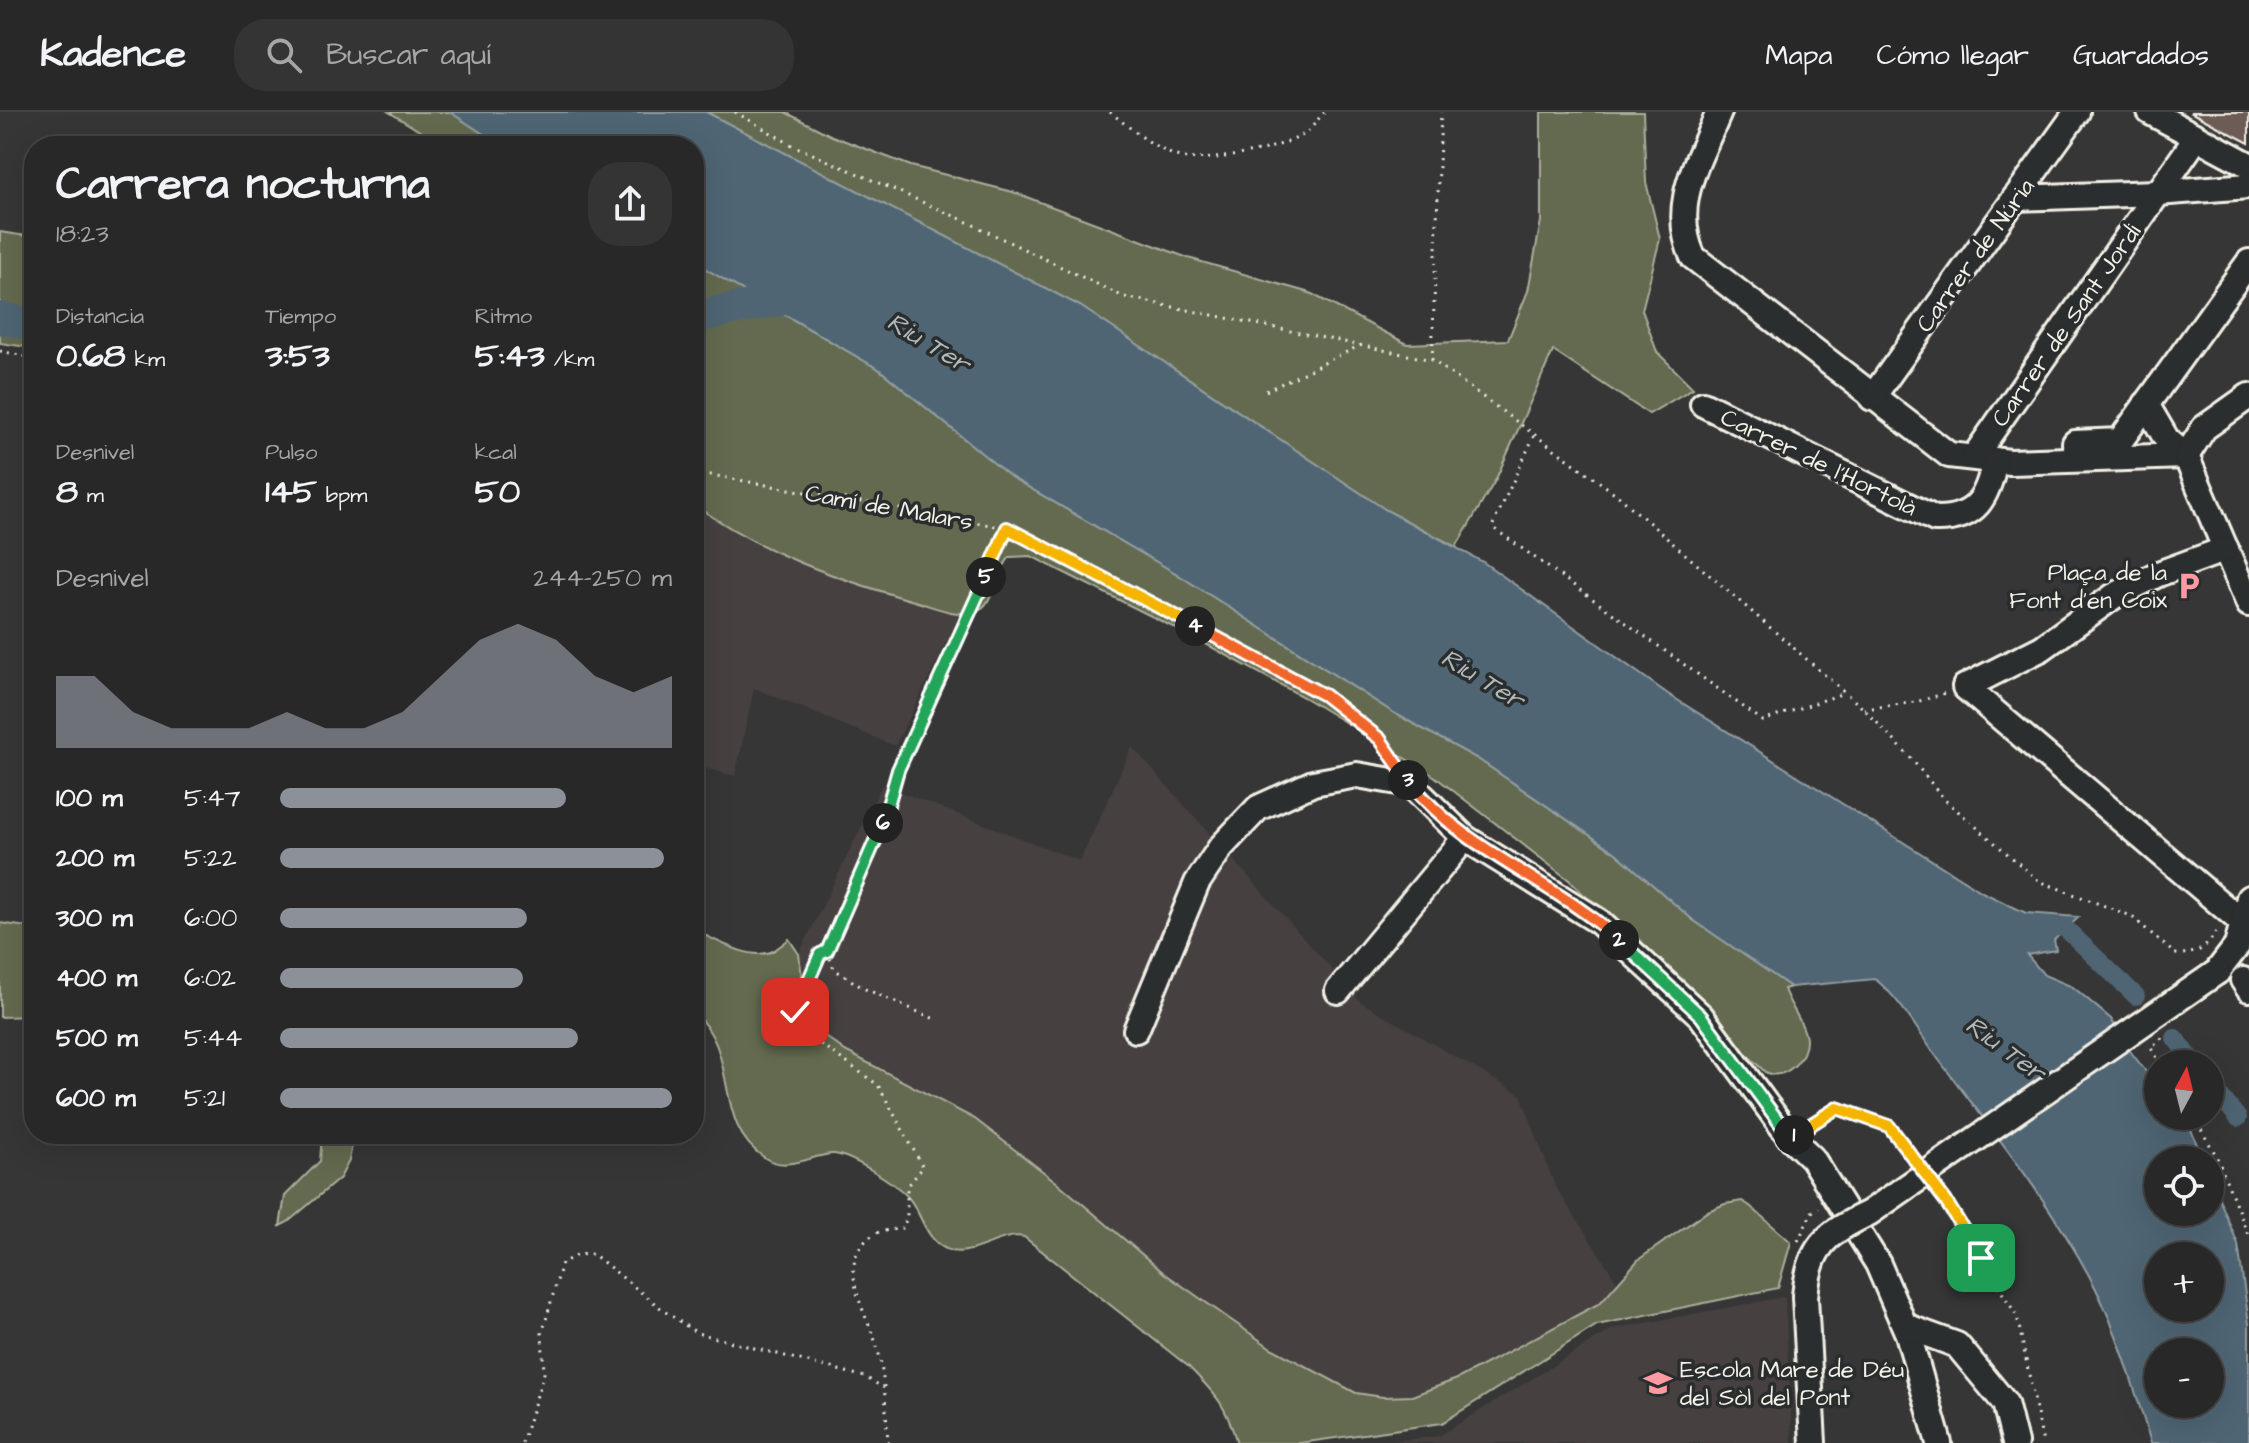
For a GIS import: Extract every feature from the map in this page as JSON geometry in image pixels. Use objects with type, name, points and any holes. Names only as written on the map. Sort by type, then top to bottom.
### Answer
[{"type":"street","points":[[1719,112],[1683,206],[1682,222],[1693,257],[1949,455],[1993,455],[2120,441],[2249,262]]},
{"type":"street","name":"Carrer de Núria","points":[[1872,398],[2077,112]]},
{"type":"street","points":[[2150,112],[2249,165]]},
{"type":"street","name":"Carrer de Sant Jordi","points":[[1993,455],[2157,193],[2197,137]]},
{"type":"street","points":[[2015,198],[2249,186]]},
{"type":"street","points":[[2186,456],[2204,428],[2249,396]]},
{"type":"street","name":"Carrer de l'Hortolà","points":[[1703,404],[1935,519],[1953,520],[1972,510],[1989,489],[1993,455]]},
{"type":"street","points":[[2146,404],[2167,440],[2186,456],[2249,604]]},
{"type":"street","points":[[1993,455],[2010,462],[2186,456]]},
{"type":"street","points":[[2226,549],[2158,574],[2114,596],[2042,648],[1965,687],[2246,923]]},
{"type":"street","points":[[1136,1030],[1197,883],[1221,847],[1258,808],[1313,783],[1357,775],[1410,784],[1465,838],[1598,921],[1701,1016],[1790,1137],[1812,1158],[1878,1264],[1905,1326],[1939,1443]]},
{"type":"street","points":[[1338,991],[1465,838]]},
{"type":"street","points":[[1813,1443],[1805,1297],[1807,1273],[1828,1235],[1869,1213],[2217,972],[2237,946],[2246,923],[2249,898]]},
{"type":"street","points":[[1905,1326],[1957,1345],[2005,1403],[2015,1443]]},
{"type":"path","points":[[735,112],[792,145],[961,219],[1124,297],[1209,317],[1432,360],[1616,494],[1864,709],[1945,800],[2039,881],[2131,916],[2175,954],[2196,954],[2206,947]]},
{"type":"path","points":[[1110,112],[1174,156],[1203,160],[1231,157],[1304,134],[1324,112]]},
{"type":"path","points":[[1432,360],[1441,112]]},
{"type":"path","points":[[1266,391],[1361,345]]},
{"type":"path","points":[[0,351],[24,356]]},
{"type":"path","points":[[1534,436],[1492,527],[1763,721],[1845,693]]},
{"type":"path","name":"Camí de Malars","points":[[704,474],[1007,528],[1029,537],[1324,695],[1380,739],[1410,784]]},
{"type":"path","points":[[888,1443],[885,1388],[877,1347],[862,1313],[853,1271],[863,1244],[875,1233],[903,1228],[907,1217],[907,1187],[923,1167],[878,1085],[795,1026],[795,1012],[820,954],[827,951],[883,822],[898,770],[1007,528]]},
{"type":"path","points":[[1864,709],[1916,702],[1965,687]]},
{"type":"path","points":[[827,951],[834,969],[863,988],[937,1020]]},
{"type":"path","points":[[2152,1050],[2168,1032]]},
{"type":"path","points":[[1790,1137],[1837,1108],[1889,1126],[1917,1163]]},
{"type":"path","points":[[2201,1130],[2216,1155],[2249,1237]]},
{"type":"path","points":[[1935,1187],[2017,1316],[2043,1443]]},
{"type":"path","points":[[1793,1251],[1812,1212]]},
{"type":"path","points":[[522,1443],[544,1373],[542,1334],[562,1263],[577,1255],[593,1254],[697,1333],[865,1377],[885,1388]]},
{"type":"shaded area","points":[[704,510],[744,536],[798,560],[950,611],[962,612],[895,746],[754,688],[735,776],[704,768]]},
{"type":"shaded area","points":[[1132,747],[1361,1002],[1521,1095],[1555,1186],[1618,1283],[1600,1303],[1430,1391],[1412,1396],[1383,1397],[1356,1393],[1271,1348],[1164,1273],[1059,1184],[975,1119],[845,1051],[821,1033],[803,1000],[799,954],[882,785],[1080,861]]},
{"type":"shaded area","name":"Escola Mare de Déu del Sòl del Pont","points":[[1785,1297],[1792,1443],[1379,1443],[1439,1436],[1613,1329]]},
{"type":"green space","points":[[389,112],[450,112],[487,136],[428,136]]},
{"type":"green space","points":[[706,112],[785,112],[832,136],[911,166],[1013,192],[1188,258],[1310,293],[1407,344],[1508,340],[1528,291],[1541,221],[1541,112],[1643,112],[1646,182],[1660,239],[1642,310],[1657,352],[1693,388],[1649,414],[1553,351],[1496,479],[1456,547],[1386,510],[1080,306]]},
{"type":"green space","points":[[0,232],[24,236],[24,347],[0,343]]},
{"type":"green space","points":[[704,268],[880,370],[1011,477],[1174,572],[1394,713],[1478,759],[1616,853],[1693,920],[1791,987],[1784,989],[1806,1036],[1802,1055],[1795,1065],[1784,1072],[1765,1072],[1569,880],[1434,776],[1305,698],[1193,637],[1031,556],[1010,557],[991,596],[981,609],[967,613],[951,612],[800,562],[704,511]]},
{"type":"green space","points":[[0,923],[24,927],[24,1016],[0,1017]]},
{"type":"green space","points":[[704,935],[754,954],[773,951],[789,939],[799,954],[806,1008],[821,1033],[845,1051],[975,1119],[1059,1184],[1164,1273],[1271,1348],[1356,1393],[1383,1397],[1412,1396],[1457,1379],[1600,1303],[1638,1260],[1708,1211],[1725,1204],[1742,1201],[1791,1242],[1778,1288],[1597,1325],[1442,1423],[1300,1443],[1237,1443],[1219,1401],[1189,1367],[1024,1237],[1002,1239],[968,1251],[946,1249],[931,1236],[906,1195],[859,1163],[831,1154],[781,1164],[765,1158],[748,1143],[738,1126],[723,1067],[704,1024]]},
{"type":"green space","points":[[321,1144],[352,1144],[349,1161],[340,1178],[280,1226],[285,1196],[320,1161]]},
{"type":"water","name":"Riu Ter","points":[[450,112],[706,112],[1080,306],[1386,510],[1483,562],[1668,694],[1984,893],[2026,913],[2079,917],[2054,940],[2056,950],[2027,955],[2044,975],[2073,987],[2111,1019],[2144,1069],[2144,1130],[2191,1130],[2197,1146],[2144,1146],[2144,1226],[2224,1226],[2224,1210],[2238,1244],[2249,1324],[2249,1443],[2151,1443],[2112,1326],[2080,1259],[2004,1145],[1903,1008],[1875,979],[1791,987],[1693,920],[1616,853],[1478,759],[1394,713],[1174,572],[1011,477],[880,370],[704,268],[704,136],[487,136]]},
{"type":"building","points":[[2190,112],[2249,112],[2249,143]]},
{"type":"waterway","points":[[704,315],[809,294]]},
{"type":"waterway","points":[[0,318],[24,323]]},
{"type":"waterway","points":[[2040,925],[2065,928],[2136,996]]},
{"type":"waterway","points":[[2175,1038],[2184,1050]]},
{"type":"waterway","points":[[2224,1100],[2238,1118]]},
{"type":"place","name":"Plaça de la Font d'en Coix","points":[[2189,586]]},
{"type":"place","name":"Escola Mare de Déu del Sòl del Pont","points":[[1658,1383]]},
{"type":"route","points":[[795,1012],[820,954],[827,951],[883,822],[898,770],[1007,528],[1324,695],[1380,739],[1410,784],[1465,838],[1598,921],[1701,1016],[1790,1137],[1837,1108],[1889,1126],[1945,1200],[1981,1258]]}]
